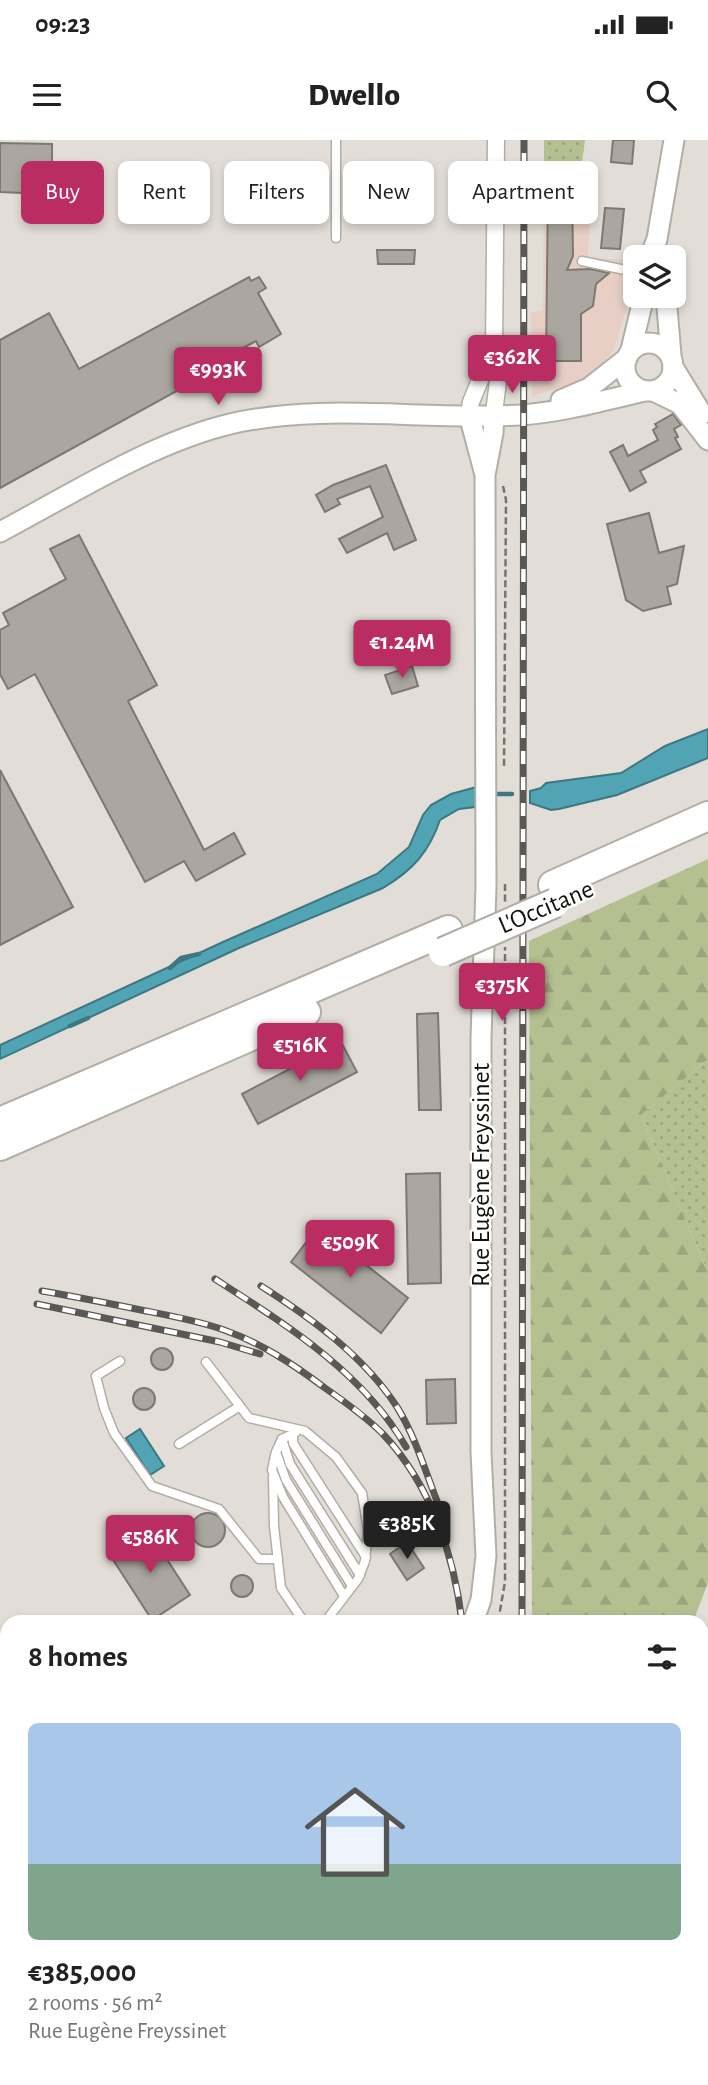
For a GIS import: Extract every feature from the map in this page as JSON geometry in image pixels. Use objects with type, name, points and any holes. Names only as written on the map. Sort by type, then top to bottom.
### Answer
[{"type":"highway","name":"L'Occitane","points":[[554,894],[708,816]]},
{"type":"highway","name":"L'Occitane","points":[[0,1122],[554,894],[708,836]]},
{"type":"highway","name":"L'Occitane","points":[[0,1146],[445,941]]},
{"type":"street","points":[[470,408],[494,346],[496,140]]},
{"type":"street","points":[[658,245],[674,140]]},
{"type":"street","points":[[641,308],[625,365],[628,379],[649,391],[669,396],[680,404],[708,440]]},
{"type":"street","points":[[0,532],[175,441],[232,424],[304,415],[470,408],[494,415],[533,413],[649,391],[667,382],[672,361],[667,308]]},
{"type":"street","points":[[533,413],[589,388],[637,345],[652,342],[666,349],[708,423]]},
{"type":"street","points":[[494,346],[497,353],[494,415]]},
{"type":"street","name":"Rue Eugène Freyssinet","points":[[470,408],[478,457],[485,475]]},
{"type":"street","name":"Rue Eugène Freyssinet","points":[[476,1615],[481,1601],[486,1556],[481,1452],[481,1038],[486,887],[485,475],[494,415]]},
{"type":"lane","points":[[336,140],[336,239]]},
{"type":"lane","points":[[582,261],[623,269]]},
{"type":"lane","points":[[658,308],[662,321],[668,324]]},
{"type":"lane","points":[[120,1361],[96,1376],[104,1408],[114,1433],[152,1486],[219,1509],[259,1559],[278,1559]]},
{"type":"lane","points":[[206,1362],[249,1418],[305,1431],[336,1457],[362,1493],[368,1530],[366,1557],[360,1575],[330,1615]]},
{"type":"lane","points":[[179,1444],[240,1406]]},
{"type":"lane","points":[[299,1615],[281,1588],[272,1470],[275,1452],[282,1439],[305,1431]]},
{"type":"lane","points":[[293,1434],[293,1443],[366,1557]]},
{"type":"lane","points":[[282,1439],[290,1464],[360,1575]]},
{"type":"lane","points":[[275,1452],[286,1480],[352,1587]]},
{"type":"lane","points":[[272,1470],[283,1497],[344,1596]]},
{"type":"path","points":[[485,475],[495,473],[503,485],[506,500],[504,780]]},
{"type":"path","points":[[505,875],[505,902]]},
{"type":"path","points":[[499,1615],[505,1582],[505,943]]},
{"type":"shaded area","points":[[544,224],[590,224],[588,257],[623,260],[623,308],[627,308],[614,350],[596,371],[579,382],[532,396],[531,312],[543,311]]},
{"type":"green space","points":[[544,140],[585,140],[582,161],[544,161]]},
{"type":"green space","points":[[708,859],[708,1059],[641,1115],[708,1273],[708,1583],[696,1615],[532,1615],[529,941]]},
{"type":"green space","points":[[708,1059],[708,1273],[641,1115]]},
{"type":"water","points":[[708,729],[708,758],[617,795],[551,810],[530,803],[530,791],[541,788],[546,783],[621,773],[665,746]]},
{"type":"water","points":[[476,787],[475,807],[459,809],[440,820],[431,842],[419,859],[383,888],[239,948],[0,1059],[0,1045],[377,874],[409,847],[423,815],[431,805],[451,794]]},
{"type":"water","points":[[140,1429],[164,1466],[150,1475],[126,1438]]},
{"type":"building","points":[[613,140],[634,140],[632,164],[611,162]]},
{"type":"building","points":[[0,143],[52,144],[52,161],[21,161],[21,193],[0,192]]},
{"type":"building","points":[[605,208],[624,209],[620,249],[601,248]]},
{"type":"building","points":[[548,224],[573,224],[573,256],[567,270],[590,269],[609,273],[596,284],[593,306],[581,314],[581,361],[546,361]]},
{"type":"building","points":[[377,250],[415,250],[414,264],[378,264]]},
{"type":"building","points":[[249,277],[251,281],[259,277],[266,288],[258,293],[281,334],[259,347],[256,341],[218,361],[225,373],[195,390],[191,383],[0,488],[0,340],[49,313],[79,369]]},
{"type":"building","points":[[673,414],[681,425],[674,429],[681,449],[640,471],[646,482],[630,491],[610,452],[623,445],[628,456],[658,440],[653,430],[657,427],[655,424]]},
{"type":"building","points":[[386,465],[416,540],[394,550],[387,533],[347,553],[339,539],[383,517],[370,486],[337,499],[340,504],[325,512],[316,495],[333,485]]},
{"type":"building","points":[[649,513],[659,553],[684,546],[677,584],[667,587],[671,604],[643,611],[626,600],[607,524]]},
{"type":"building","points":[[79,535],[157,685],[128,701],[204,850],[234,833],[245,854],[196,881],[184,861],[145,882],[35,674],[8,689],[0,674],[0,630],[9,625],[3,613],[66,579],[50,549]]},
{"type":"building","points":[[412,666],[418,686],[392,694],[385,675]]},
{"type":"building","points":[[0,770],[73,907],[0,945]]},
{"type":"building","points":[[438,1013],[441,1110],[419,1110],[417,1014]]},
{"type":"building","points":[[341,1042],[357,1072],[258,1124],[242,1094]]},
{"type":"building","points":[[440,1173],[441,1283],[408,1284],[406,1174]]},
{"type":"building","points":[[318,1227],[408,1298],[381,1333],[291,1262]]},
{"type":"building","points":[[162,1348],[172,1355],[173,1359],[166,1369],[162,1370],[152,1363],[151,1359],[158,1349]]},
{"type":"building","points":[[455,1379],[456,1423],[427,1424],[426,1380]]},
{"type":"building","points":[[144,1388],[152,1391],[155,1399],[152,1407],[144,1410],[136,1407],[133,1399],[136,1391]]},
{"type":"building","points":[[208,1513],[220,1518],[225,1530],[220,1542],[208,1547],[196,1542],[191,1530],[196,1518]]},
{"type":"building","points":[[148,1530],[190,1595],[160,1615],[149,1615],[110,1555]]},
{"type":"building","points":[[407,1542],[424,1568],[407,1580],[390,1554]]},
{"type":"building","points":[[242,1575],[250,1578],[253,1586],[250,1594],[242,1597],[234,1594],[231,1586],[234,1578]]},
{"type":"waterway","points":[[497,794],[512,794]]},
{"type":"waterway","points":[[170,968],[181,958],[199,954]]},
{"type":"waterway","points":[[70,1026],[88,1018]]},
{"type":"railway","points":[[522,1615],[524,140]]},
{"type":"railway","points":[[215,1279],[295,1332],[345,1373],[368,1395],[406,1447]]},
{"type":"railway","points":[[261,1286],[335,1339],[384,1388],[409,1430],[437,1501]]},
{"type":"railway","points":[[42,1291],[176,1317],[224,1330],[276,1355],[355,1410],[383,1434],[400,1454],[427,1498],[446,1547],[461,1615]]},
{"type":"railway","points":[[37,1304],[220,1342],[260,1354]]}]
